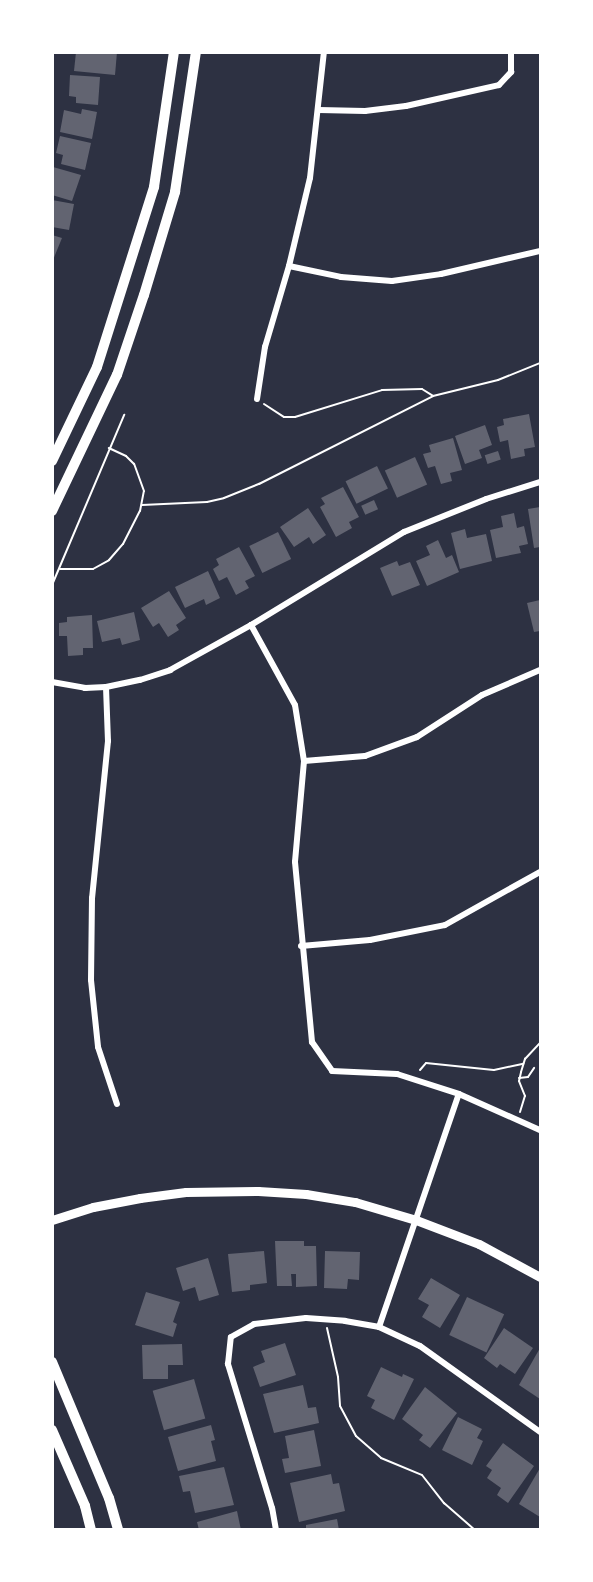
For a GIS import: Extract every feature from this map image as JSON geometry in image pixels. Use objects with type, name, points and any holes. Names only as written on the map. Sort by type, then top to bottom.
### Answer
[{"type":"main road","points":[[52,461],[97,367],[154,187],[174,52]]},
{"type":"main road","points":[[52,512],[117,375],[144,295],[175,192],[196,52]]},
{"type":"main road","points":[[52,1362],[109,1498],[118,1530]]},
{"type":"main road","points":[[52,1430],[85,1506],[91,1530]]},
{"type":"street","points":[[257,399],[265,347],[289,266],[310,178],[324,52]]},
{"type":"street","points":[[319,110],[365,111],[406,106],[498,85],[511,72],[511,52]]},
{"type":"street","points":[[289,266],[342,277],[392,280],[441,274],[540,251]]},
{"type":"street","points":[[52,682],[85,687],[106,687],[140,680],[170,670],[251,625],[404,532],[486,499],[540,482]]},
{"type":"street","points":[[251,625],[295,705],[304,761],[295,862],[301,946],[309,993],[312,1042],[332,1071],[397,1074],[459,1094],[540,1130]]},
{"type":"street","points":[[304,761],[365,756],[417,737],[482,695],[540,670]]},
{"type":"street","points":[[106,687],[108,741],[92,898],[91,980],[98,1047],[117,1104]]},
{"type":"street","points":[[301,946],[370,940],[445,925],[540,872]]},
{"type":"street","points":[[379,1327],[459,1094]]},
{"type":"street","points":[[52,1220],[140,1198],[186,1192],[258,1191],[306,1194],[355,1202],[416,1220],[479,1244],[540,1277]]},
{"type":"street","points":[[276,1530],[272,1508],[228,1364],[231,1337],[254,1324],[306,1318],[379,1327],[420,1346],[540,1432]]},
{"type":"path","points":[[142,505],[207,502],[231,496],[433,396],[498,380],[540,363]]},
{"type":"path","points":[[257,399],[284,417],[295,417],[382,390],[422,389],[433,396]]},
{"type":"path","points":[[52,585],[124,415]]},
{"type":"path","points":[[60,569],[93,569],[109,560],[123,544],[142,505],[144,491],[134,464],[126,456],[109,448]]},
{"type":"path","points":[[516,1119],[525,1102],[519,1078],[523,1064],[531,1051],[540,1043]]},
{"type":"path","points":[[416,1080],[426,1063],[494,1070],[523,1064]]},
{"type":"path","points":[[519,1078],[528,1077],[534,1068]]},
{"type":"path","points":[[327,1320],[338,1377],[340,1406],[356,1436],[381,1458],[423,1475],[444,1503],[475,1530]]},
{"type":"building","points":[[76,52],[117,52],[115,75],[74,71]]},
{"type":"building","points":[[70,75],[100,77],[98,105],[76,103],[76,97],[69,96]]},
{"type":"building","points":[[82,109],[97,112],[92,139],[60,132],[64,110],[81,114]]},
{"type":"building","points":[[60,136],[91,143],[85,170],[61,164],[63,155],[56,153]]},
{"type":"building","points":[[53,167],[81,175],[72,201],[52,195]]},
{"type":"building","points":[[52,200],[74,204],[69,230],[52,227]]},
{"type":"building","points":[[52,235],[62,238],[53,260],[52,260]]},
{"type":"building","points":[[529,414],[535,447],[524,449],[525,456],[511,459],[508,440],[500,442],[497,427],[504,425],[503,419]]},
{"type":"building","points":[[485,425],[492,445],[479,450],[482,458],[465,464],[455,436]]},
{"type":"building","points":[[453,438],[462,470],[450,473],[452,481],[441,484],[435,466],[428,468],[423,454],[431,452],[429,445]]},
{"type":"building","points":[[498,451],[501,460],[487,464],[485,455]]},
{"type":"building","points":[[415,457],[427,484],[397,498],[385,470]]},
{"type":"building","points":[[377,466],[388,488],[357,504],[346,481]]},
{"type":"building","points":[[343,487],[359,517],[349,522],[352,528],[336,537],[320,507],[325,504],[321,498]]},
{"type":"building","points":[[374,500],[378,509],[365,515],[361,506]]},
{"type":"building","points":[[540,507],[540,547],[534,548],[528,509]]},
{"type":"building","points":[[308,508],[326,535],[313,544],[309,537],[294,547],[280,527]]},
{"type":"building","points":[[514,513],[517,528],[524,526],[528,544],[519,546],[521,553],[496,558],[490,530],[503,527],[501,516]]},
{"type":"building","points":[[465,529],[467,538],[486,534],[492,561],[460,569],[451,533]]},
{"type":"building","points":[[278,532],[291,559],[262,573],[249,546]]},
{"type":"building","points":[[438,540],[446,558],[452,555],[459,572],[427,586],[416,561],[430,555],[426,546]]},
{"type":"building","points":[[239,547],[255,576],[245,581],[249,588],[236,595],[227,577],[219,581],[213,569],[219,565],[216,559]]},
{"type":"building","points":[[397,561],[399,566],[410,562],[420,585],[392,596],[380,568]]},
{"type":"building","points":[[208,571],[220,598],[206,605],[204,599],[185,608],[175,587]]},
{"type":"building","points":[[169,591],[186,618],[176,625],[179,630],[168,637],[159,623],[153,627],[141,608]]},
{"type":"building","points":[[540,600],[540,631],[534,632],[527,603]]},
{"type":"building","points":[[134,612],[140,640],[122,645],[120,638],[102,642],[97,621]]},
{"type":"building","points":[[92,615],[93,648],[83,648],[83,655],[68,656],[67,636],[59,636],[59,623],[67,622],[67,617]]},
{"type":"building","points":[[275,1241],[304,1241],[304,1246],[316,1246],[317,1286],[296,1287],[296,1274],[291,1274],[292,1286],[277,1286]]},
{"type":"building","points":[[264,1251],[267,1283],[250,1285],[250,1290],[232,1292],[228,1254]]},
{"type":"building","points":[[325,1251],[360,1252],[359,1280],[348,1279],[347,1289],[324,1288]]},
{"type":"building","points":[[208,1258],[219,1295],[199,1301],[195,1287],[183,1291],[176,1268]]},
{"type":"building","points":[[431,1278],[460,1295],[440,1328],[422,1317],[429,1305],[418,1299]]},
{"type":"building","points":[[146,1292],[180,1302],[173,1322],[177,1324],[173,1337],[135,1325]]},
{"type":"building","points":[[467,1297],[504,1314],[486,1352],[449,1335]]},
{"type":"building","points":[[504,1328],[533,1348],[515,1374],[500,1364],[497,1368],[484,1358]]},
{"type":"building","points":[[285,1343],[296,1375],[260,1387],[253,1367],[265,1362],[261,1351]]},
{"type":"building","points":[[182,1344],[183,1365],[168,1365],[168,1379],[143,1379],[142,1345]]},
{"type":"building","points":[[540,1348],[540,1399],[519,1385]]},
{"type":"building","points":[[381,1367],[402,1377],[403,1374],[414,1379],[394,1420],[371,1408],[375,1400],[367,1396]]},
{"type":"building","points":[[194,1379],[205,1418],[164,1430],[153,1391]]},
{"type":"building","points":[[303,1385],[308,1408],[316,1407],[319,1423],[274,1433],[263,1394]]},
{"type":"building","points":[[425,1387],[457,1413],[430,1448],[419,1440],[423,1435],[402,1419]]},
{"type":"building","points":[[458,1417],[482,1429],[477,1438],[483,1441],[472,1465],[442,1450]]},
{"type":"building","points":[[211,1425],[215,1440],[211,1441],[216,1461],[178,1471],[168,1437]]},
{"type":"building","points":[[314,1430],[321,1466],[285,1473],[282,1459],[289,1458],[285,1436]]},
{"type":"building","points":[[503,1443],[534,1466],[508,1503],[497,1495],[501,1488],[487,1478],[492,1470],[486,1466]]},
{"type":"building","points":[[224,1467],[234,1505],[195,1513],[190,1491],[183,1492],[179,1476]]},
{"type":"building","points":[[540,1468],[540,1517],[519,1504]]},
{"type":"building","points":[[331,1474],[333,1484],[339,1483],[345,1511],[299,1522],[290,1483]]},
{"type":"building","points":[[237,1511],[241,1530],[199,1530],[197,1522]]},
{"type":"building","points":[[337,1519],[339,1530],[306,1530],[306,1525]]}]
